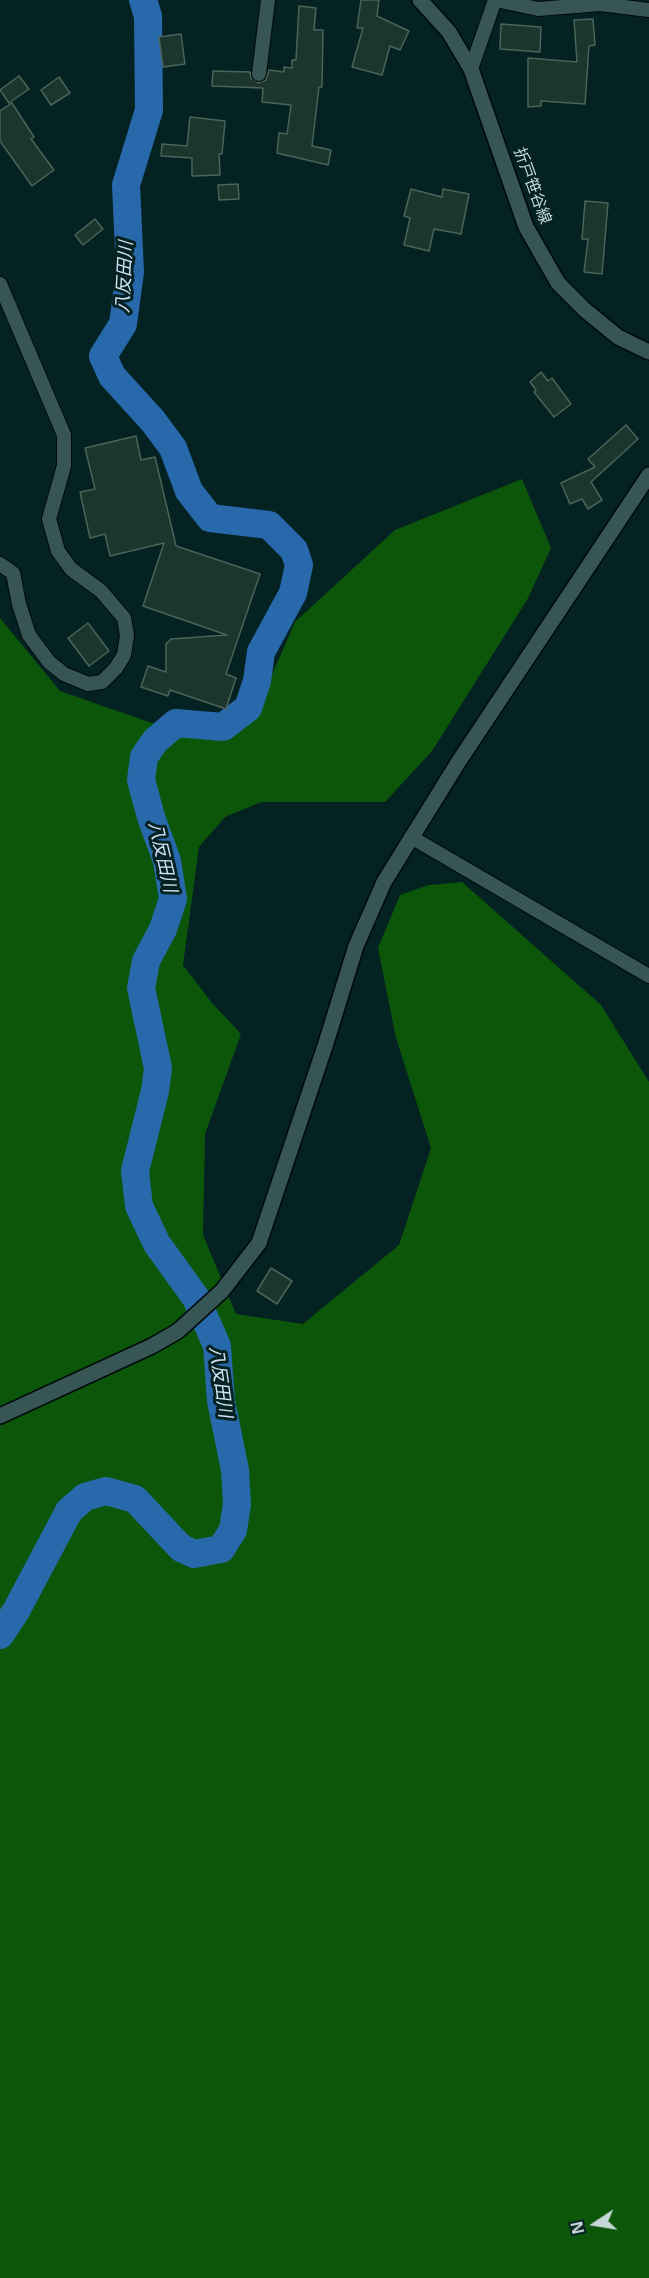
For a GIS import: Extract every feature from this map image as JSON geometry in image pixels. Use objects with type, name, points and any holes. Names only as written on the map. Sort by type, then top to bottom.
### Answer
[{"type":"street","points":[[259,74],[268,0]]},
{"type":"street","name":"折戸笹谷線","points":[[420,0],[449,32],[471,69],[526,226],[558,283],[585,310],[618,337],[649,352]]},
{"type":"street","points":[[471,69],[496,0],[537,9],[600,4],[649,10]]},
{"type":"street","points":[[0,284],[64,435],[64,466],[49,519],[58,551],[71,569],[101,591],[124,618],[127,634],[124,655],[102,682],[88,684],[64,674],[49,662],[29,635],[19,604],[13,573],[0,564]]},
{"type":"street","points":[[0,1416],[152,1346],[178,1331],[222,1291],[259,1243],[356,946],[384,882],[411,837],[649,475]]},
{"type":"street","points":[[411,837],[649,976]]},
{"type":"green space","points":[[522,479],[551,548],[527,600],[432,751],[385,802],[261,802],[225,817],[199,847],[183,965],[212,1003],[241,1034],[205,1134],[203,1235],[236,1314],[303,1324],[399,1245],[431,1148],[396,1038],[378,948],[400,895],[429,885],[462,882],[601,1005],[649,1082],[649,2278],[0,2278],[0,618],[60,691],[169,729],[253,718],[295,622],[395,530]]},
{"type":"building","points":[[361,0],[379,0],[377,16],[409,31],[400,50],[390,46],[382,75],[352,67],[363,28],[357,28]]},
{"type":"building","points":[[299,6],[316,8],[314,30],[323,30],[322,87],[319,87],[312,146],[331,150],[328,165],[277,153],[279,133],[287,134],[291,105],[262,102],[263,88],[212,86],[213,71],[250,72],[251,78],[258,83],[266,80],[269,70],[284,72],[284,67],[292,68],[292,60],[296,60]]},
{"type":"building","points":[[593,19],[595,45],[589,46],[585,104],[541,101],[541,106],[528,107],[528,58],[577,62],[574,20]]},
{"type":"building","points":[[501,24],[541,27],[540,52],[500,49]]},
{"type":"building","points":[[181,34],[185,64],[163,67],[159,37]]},
{"type":"building","points":[[19,76],[29,89],[9,103],[0,90]]},
{"type":"building","points":[[59,77],[70,93],[51,105],[41,90]]},
{"type":"building","points":[[12,103],[34,137],[31,139],[54,170],[32,186],[0,141],[0,111]]},
{"type":"building","points":[[190,117],[225,121],[222,154],[219,154],[220,175],[192,176],[192,158],[161,156],[162,144],[187,146]]},
{"type":"building","points":[[238,184],[239,199],[219,200],[218,185]]},
{"type":"building","points":[[411,189],[442,197],[443,189],[469,194],[461,234],[434,229],[429,251],[404,245],[410,218],[404,216]]},
{"type":"building","points":[[585,201],[608,203],[602,274],[584,272],[588,239],[582,239]]},
{"type":"building","points":[[95,219],[103,229],[83,245],[75,235]]},
{"type":"building","points":[[541,372],[548,381],[552,378],[571,404],[554,417],[534,392],[536,390],[530,382]]},
{"type":"building","points":[[626,425],[638,439],[591,482],[602,500],[588,509],[582,499],[570,504],[561,483],[595,467],[588,459]]},
{"type":"building","points":[[136,436],[141,460],[155,457],[176,546],[260,574],[226,674],[236,678],[226,709],[170,690],[168,696],[141,687],[148,666],[166,672],[166,644],[171,639],[227,635],[143,606],[164,543],[110,556],[105,534],[90,538],[80,492],[95,489],[85,448]]},
{"type":"building","points":[[88,623],[109,651],[89,666],[68,638]]},
{"type":"building","points":[[271,1268],[292,1281],[277,1304],[257,1291]]},
{"type":"waterway","name":"八反田川","points":[[0,1635],[16,1611],[69,1511],[85,1497],[106,1491],[135,1499],[181,1548],[194,1554],[221,1549],[233,1530],[237,1504],[235,1470],[221,1401],[217,1346],[196,1298],[157,1244],[139,1206],[135,1171],[155,1091],[158,1068],[141,988],[146,961],[163,929],[173,899],[167,861],[141,780],[144,757],[155,741],[176,723],[223,727],[248,708],[257,681],[261,652],[293,593],[299,565],[294,550],[269,525],[210,518],[189,491],[173,448],[153,421],[112,376],[103,356],[123,324],[130,272],[126,185],[149,110],[148,16],[143,0]]}]
